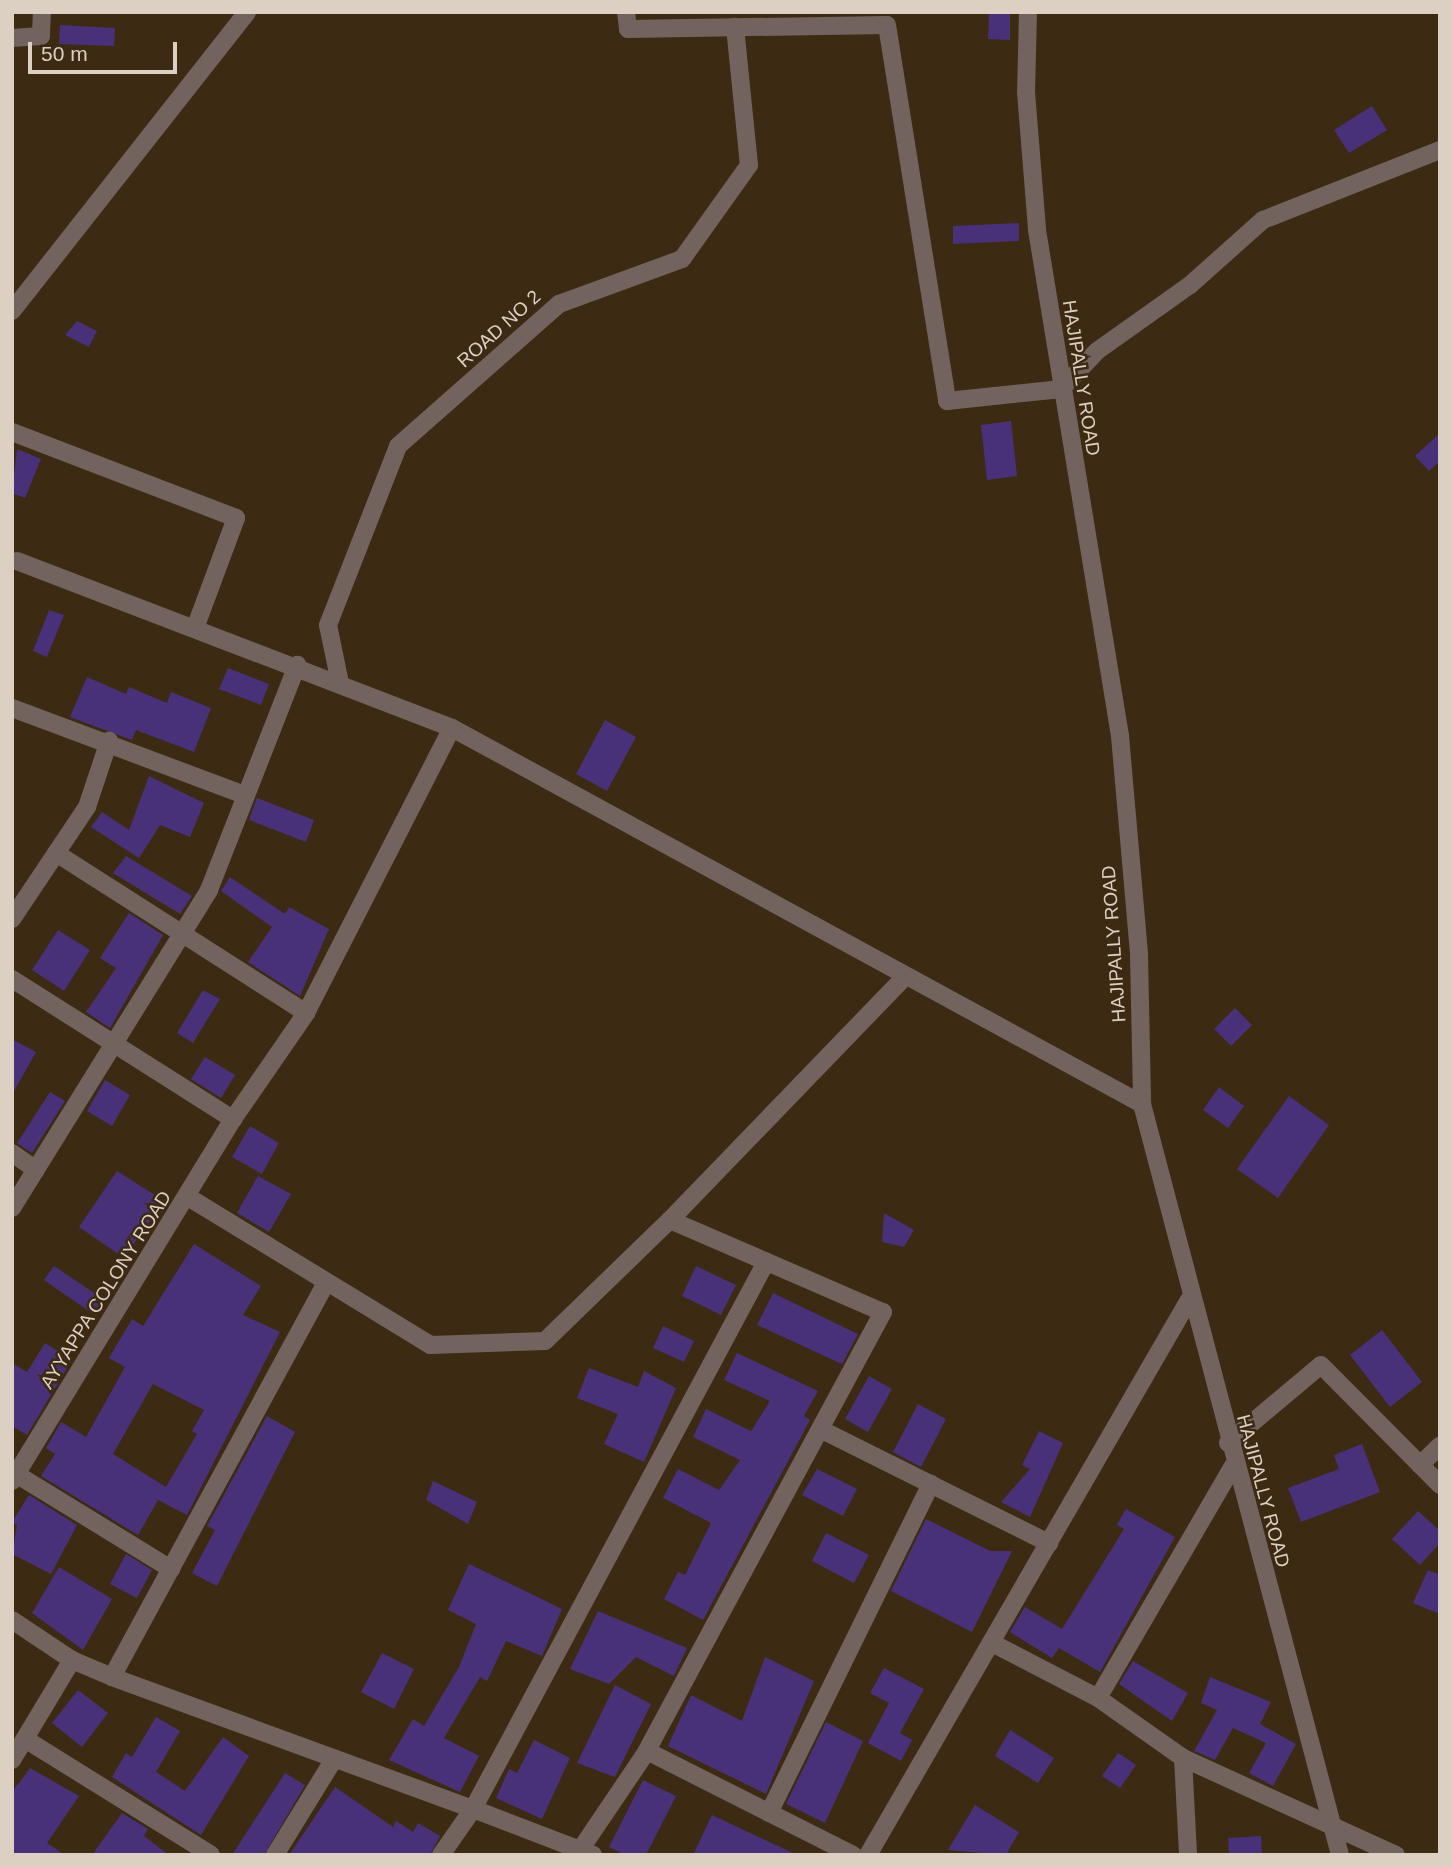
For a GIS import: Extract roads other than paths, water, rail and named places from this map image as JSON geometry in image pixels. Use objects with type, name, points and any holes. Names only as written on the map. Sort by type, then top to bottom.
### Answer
[{"type":"street","points":[[12,38],[41,36],[42,12]]},
{"type":"street","points":[[12,311],[247,12]]},
{"type":"street","points":[[626,12],[628,29],[734,27],[887,18],[947,401],[1061,389],[1097,351],[1190,285],[1263,220],[1440,150]]},
{"type":"street","name":"HAJIPALLY ROAD","points":[[1028,12],[1031,165],[1061,389],[1120,736],[1139,955],[1142,1104],[1189,1300],[1340,1855]]},
{"type":"street","name":"ROAD NO 2","points":[[340,683],[328,625],[398,446],[559,304],[682,258],[749,165],[734,27]]},
{"type":"street","points":[[12,432],[236,518],[195,628]]},
{"type":"street","points":[[14,565],[297,665],[452,728],[1142,1104]]},
{"type":"street","points":[[12,1208],[118,1047],[209,890],[297,665]]},
{"type":"street","points":[[12,708],[109,741],[245,795]]},
{"type":"street","name":"AYYAPPA COLONY ROAD","points":[[14,1478],[188,1197],[233,1119],[306,1013],[452,728]]},
{"type":"street","points":[[12,919],[87,807],[109,741]]},
{"type":"street","points":[[56,853],[306,1013]]},
{"type":"street","points":[[188,1197],[325,1284],[430,1345],[545,1341],[670,1220],[906,976]]},
{"type":"street","points":[[12,979],[233,1119]]},
{"type":"street","points":[[12,1153],[36,1170]]},
{"type":"street","points":[[12,1620],[72,1660],[113,1677],[587,1852],[647,1751],[822,1430],[883,1312],[670,1220]]},
{"type":"street","points":[[441,1855],[473,1809],[766,1262]]},
{"type":"street","points":[[113,1677],[325,1284]]},
{"type":"street","points":[[868,1855],[1189,1300]]},
{"type":"street","points":[[1228,1443],[1321,1365],[1440,1485]]},
{"type":"street","points":[[822,1430],[1049,1543]]},
{"type":"street","points":[[1420,1465],[1440,1446]]},
{"type":"street","points":[[1098,1698],[1233,1466]]},
{"type":"street","points":[[14,1478],[171,1569]]},
{"type":"street","points":[[769,1813],[931,1484]]},
{"type":"street","points":[[992,1643],[1098,1698],[1183,1758],[1333,1822],[1396,1855]]},
{"type":"street","points":[[12,1760],[72,1660]]},
{"type":"street","points":[[25,1739],[211,1855]]},
{"type":"street","points":[[647,1751],[853,1855]]},
{"type":"street","points":[[1183,1758],[1188,1855]]},
{"type":"street","points":[[275,1855],[334,1759]]}]
